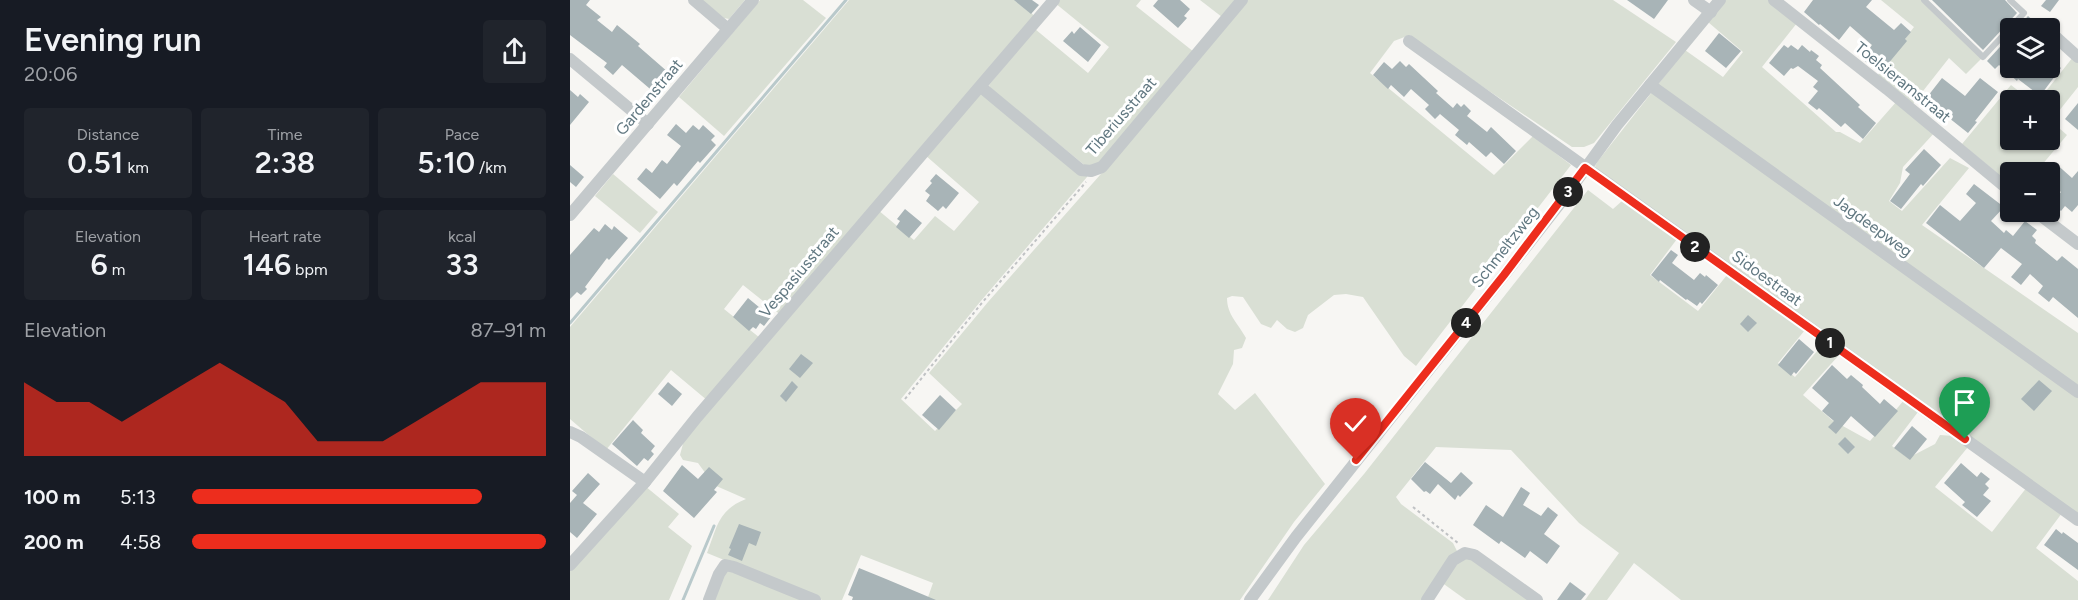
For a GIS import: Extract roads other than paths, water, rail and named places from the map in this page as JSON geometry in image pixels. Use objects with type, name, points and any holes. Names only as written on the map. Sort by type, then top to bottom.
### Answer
[{"type":"street","points":[[694,0],[728,29]]},
{"type":"street","name":"Gardenstraat","points":[[570,215],[753,0]]},
{"type":"street","name":"Vespasiusstraat","points":[[570,566],[645,482],[697,417],[1054,0]]},
{"type":"street","name":"Tiberiusstraat","points":[[981,87],[1081,170],[1091,171],[1102,167],[1242,0]]},
{"type":"street","points":[[1694,0],[1711,12]]},
{"type":"street","name":"Schmeltzweg","points":[[1251,600],[1296,537],[1511,266],[1650,85],[1720,0]]},
{"type":"street","name":"Toelsieramstraat","points":[[1774,0],[1887,89],[2000,183]]},
{"type":"street","name":"Sidoestraat","points":[[1409,41],[2078,520]]},
{"type":"street","points":[[2060,41],[2078,57]]},
{"type":"street","points":[[570,59],[648,124]]},
{"type":"street","name":"Jagdeepweg","points":[[1650,85],[2078,392]]},
{"type":"street","points":[[2049,222],[2078,244]]},
{"type":"street","points":[[570,432],[581,437],[645,482]]},
{"type":"street","points":[[1426,600],[1454,560],[1465,553],[1474,555],[1537,600]]},
{"type":"street","points":[[709,600],[725,565],[807,598]]},
{"type":"lane","points":[[1924,0],[1983,57],[2025,13],[2010,0]]},
{"type":"waterway","points":[[570,323],[846,0]]},
{"type":"waterway","points":[[683,600],[714,526]]}]
